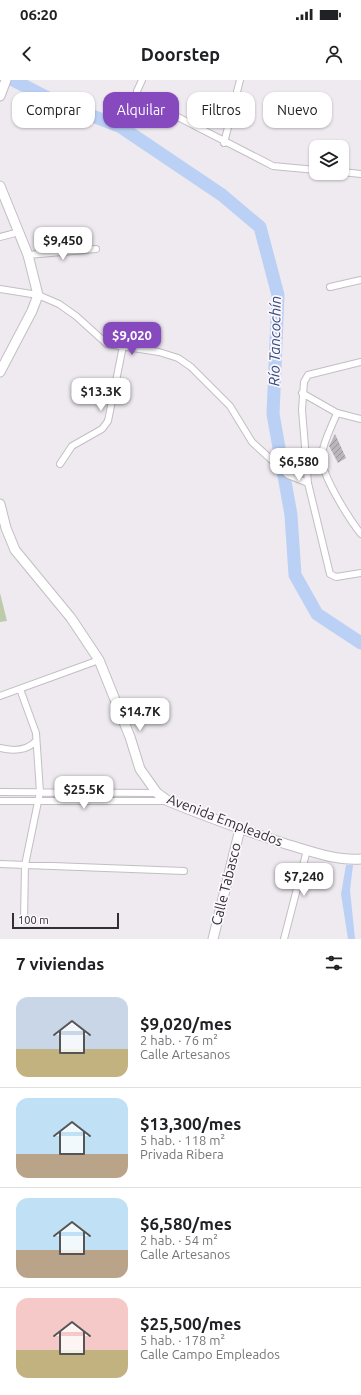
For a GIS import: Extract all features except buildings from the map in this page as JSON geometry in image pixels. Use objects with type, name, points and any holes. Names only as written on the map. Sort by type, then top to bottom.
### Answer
[{"type":"street","points":[[0,96],[6,80]]},
{"type":"street","points":[[142,80],[137,91],[138,96],[224,142],[273,166],[309,169]]},
{"type":"street","points":[[224,142],[240,80]]},
{"type":"street","points":[[349,173],[361,174]]},
{"type":"street","points":[[0,186],[28,255],[38,295],[32,311],[0,370]]},
{"type":"street","points":[[0,237],[19,232]]},
{"type":"street","points":[[28,255],[96,249]]},
{"type":"street","points":[[330,287],[361,280]]},
{"type":"street","points":[[0,289],[38,295],[59,304],[76,316],[107,344],[159,352],[178,358],[191,367],[230,406],[252,442],[288,475],[308,483]]},
{"type":"street","points":[[60,464],[72,446],[102,429],[108,421],[124,346]]},
{"type":"street","points":[[361,362],[308,375],[304,382],[302,393],[308,483],[330,574],[336,577],[361,573]]},
{"type":"street","points":[[302,393],[337,413],[361,419]]},
{"type":"street","points":[[337,413],[321,455],[324,471],[351,522],[361,534]]},
{"type":"street","name":"Avenida Empleados","points":[[0,504],[6,528],[16,550],[71,618],[99,660],[130,737],[140,769],[157,794],[168,800],[240,829],[307,850],[349,860],[361,859]]},
{"type":"street","points":[[0,696],[99,660]]},
{"type":"street","points":[[20,689],[36,733],[40,792],[25,865],[24,922]]},
{"type":"street","points":[[0,748],[22,749],[31,746],[36,741]]},
{"type":"street","points":[[0,792],[157,794]]},
{"type":"street","points":[[0,801],[168,800]]},
{"type":"street","name":"Calle Tabasco","points":[[213,939],[240,829]]},
{"type":"street","points":[[284,939],[307,850]]},
{"type":"street","points":[[0,864],[184,871]]},
{"type":"green space","points":[[0,593],[7,621],[0,622]]},
{"type":"water","points":[[346,865],[353,865],[350,890],[355,939],[348,939],[341,894]]},
{"type":"waterway","name":"Río Tancochín","points":[[13,80],[54,101],[121,127],[222,195],[260,227],[278,295],[273,414],[291,515],[295,575],[317,614],[361,643]]}]
